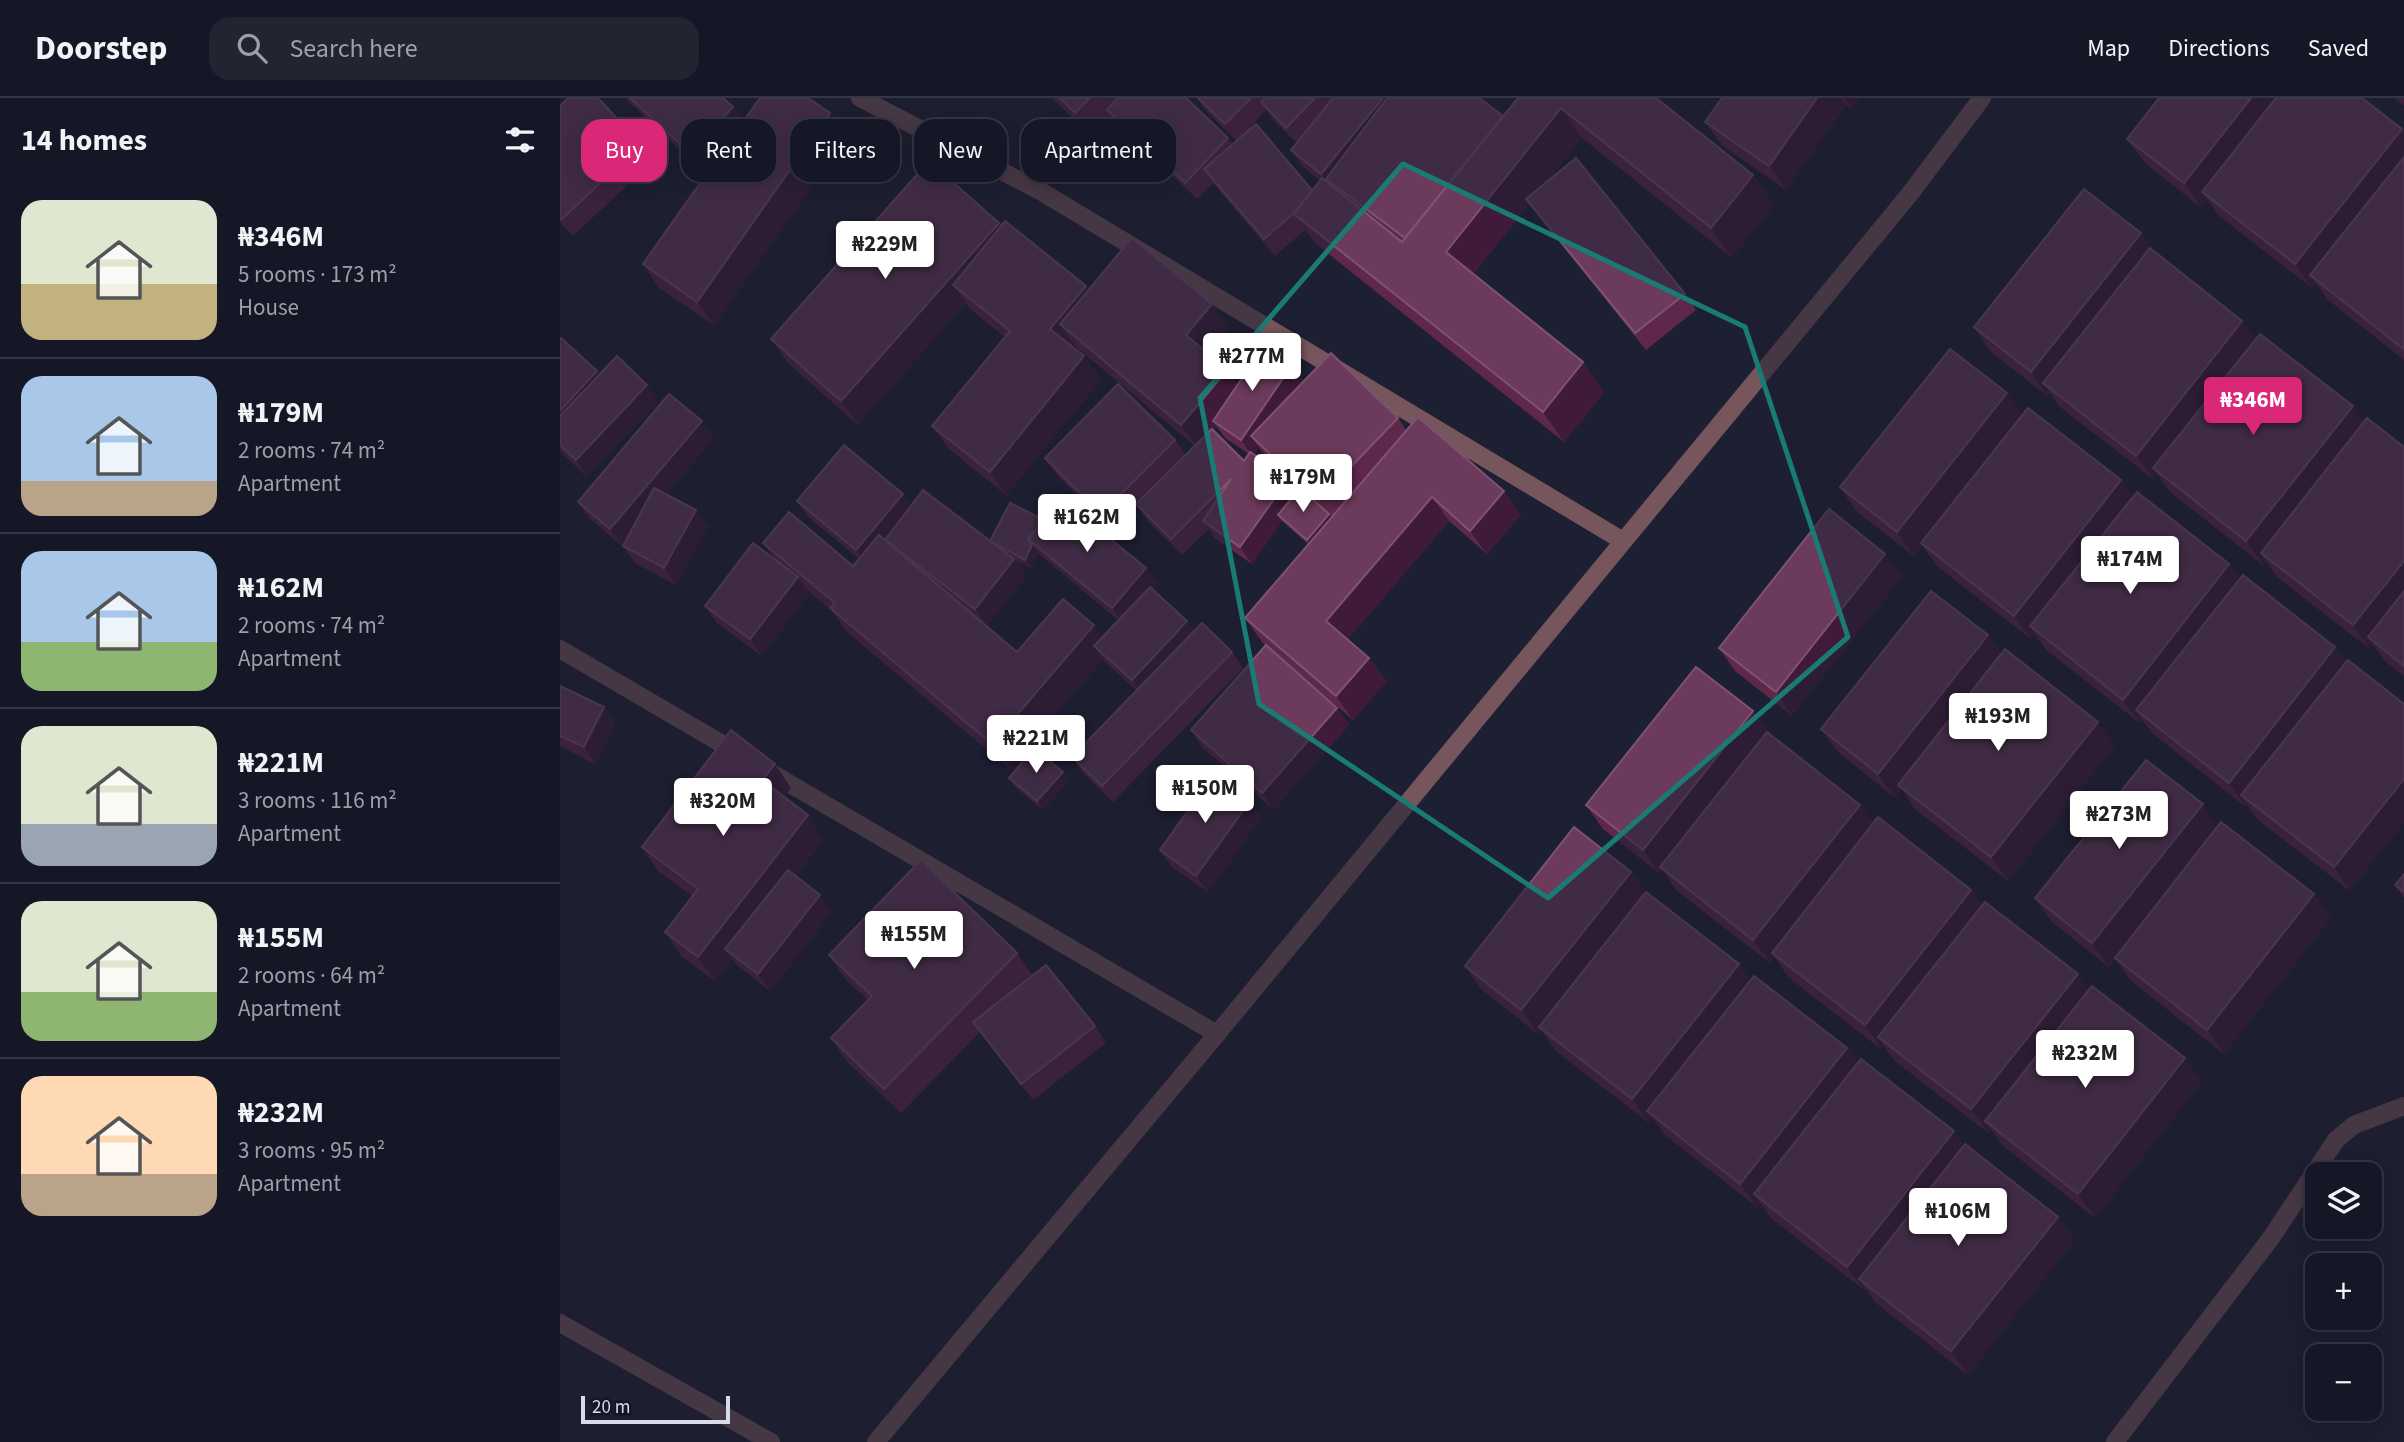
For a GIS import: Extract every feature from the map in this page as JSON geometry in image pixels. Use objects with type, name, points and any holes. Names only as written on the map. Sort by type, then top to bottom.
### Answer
[{"type":"street","points":[[860,98],[1042,192],[1623,541]]},
{"type":"street","points":[[876,1442],[1217,1034],[1909,195],[1982,98]]},
{"type":"street","points":[[560,649],[1217,1034]]},
{"type":"street","points":[[2115,1442],[2271,1238],[2336,1140],[2354,1125],[2404,1106]]},
{"type":"street","points":[[560,1323],[771,1442]]},
{"type":"highlighted area","points":[[1403,164],[1745,327],[1848,637],[1548,898],[1259,704],[1200,398]]},
{"type":"building","points":[[568,98],[598,98],[618,119],[581,119],[581,182],[601,182],[562,219],[560,217],[560,106]]},
{"type":"building","points":[[630,98],[723,98],[733,107],[722,119],[681,119],[681,145],[667,132],[667,119],[653,119]]},
{"type":"building","points":[[760,98],[808,98],[830,113],[826,119],[790,119],[790,170],[697,302],[643,264],[701,182],[776,182],[776,119],[745,119]]},
{"type":"building","points":[[1060,98],[1090,98],[1075,113]]},
{"type":"building","points":[[1118,98],[1186,98],[1228,138],[1185,183],[1176,175],[1176,119],[1117,119],[1107,110]]},
{"type":"building","points":[[1198,98],[1251,98],[1225,124]]},
{"type":"building","points":[[1265,98],[1315,98],[1286,128],[1261,102]]},
{"type":"building","points":[[1333,98],[1383,98],[1321,174],[1291,150]]},
{"type":"building","points":[[1387,98],[1479,98],[1503,116],[1405,238],[1326,179]]},
{"type":"building","points":[[1518,98],[1656,98],[1753,175],[1711,228],[1561,108],[1446,252],[1583,362],[1543,412],[1294,214],[1322,178],[1402,242]]},
{"type":"building","points":[[1722,98],[1817,98],[1769,166],[1705,122]]},
{"type":"building","points":[[2159,98],[2251,98],[2184,183],[2127,139]]},
{"type":"building","points":[[2276,98],[2362,98],[2402,129],[2295,264],[2202,192]]},
{"type":"building","points":[[1256,124],[1312,190],[1294,213],[1264,239],[1204,169]]},
{"type":"building","points":[[2404,157],[2404,348],[2403,349],[2310,275]]},
{"type":"building","points":[[1576,158],[1685,294],[1635,333],[1526,199]]},
{"type":"building","points":[[914,178],[914,182],[953,182],[999,223],[841,401],[771,339]]},
{"type":"building","points":[[2084,189],[2141,233],[2031,372],[1974,327]]},
{"type":"building","points":[[1005,221],[1086,286],[1050,329],[1084,356],[990,472],[932,426],[1010,331],[953,285]]},
{"type":"building","points":[[1132,238],[1212,304],[1186,335],[1227,370],[1181,425],[1060,324]]},
{"type":"building","points":[[2150,248],[2242,321],[2136,456],[2043,383]]},
{"type":"building","points":[[2260,334],[2353,406],[2246,541],[2153,468]]},
{"type":"building","points":[[560,339],[597,371],[560,411]]},
{"type":"building","points":[[1264,346],[1292,365],[1241,440],[1213,421]]},
{"type":"building","points":[[1950,349],[2007,393],[1897,532],[1840,487]]},
{"type":"building","points":[[1331,353],[1398,418],[1319,500],[1251,436]]},
{"type":"building","points":[[617,356],[647,385],[576,460],[560,445],[560,416]]},
{"type":"building","points":[[1118,384],[1175,440],[1101,514],[1045,458]]},
{"type":"building","points":[[669,394],[702,421],[610,529],[578,502]]},
{"type":"building","points":[[2028,408],[2121,480],[2014,616],[1921,543]]},
{"type":"building","points":[[1418,417],[1504,491],[1470,531],[1432,497],[1326,621],[1369,658],[1336,696],[1245,618]]},
{"type":"building","points":[[2367,418],[2404,447],[2404,561],[2353,625],[2261,553]]},
{"type":"building","points":[[1212,429],[1244,461],[1250,452],[1289,478],[1240,547],[1203,521],[1231,479],[1171,539],[1136,504]]},
{"type":"building","points":[[844,445],[903,494],[856,550],[797,501]]},
{"type":"building","points":[[654,488],[696,510],[664,568],[623,546]]},
{"type":"building","points":[[1300,488],[1329,514],[1307,540],[1278,515]]},
{"type":"building","points":[[923,490],[1014,559],[975,609],[885,540]]},
{"type":"building","points":[[2137,492],[2229,564],[2123,700],[2030,626]]},
{"type":"building","points":[[1061,499],[1146,568],[1112,608],[1028,539]]},
{"type":"building","points":[[1010,503],[1044,520],[1028,539],[1032,545],[1025,560],[990,541]]},
{"type":"building","points":[[1829,509],[1885,554],[1776,692],[1719,648]]},
{"type":"building","points":[[789,512],[853,566],[879,535],[1017,652],[1063,599],[1094,625],[992,744],[830,608],[835,603],[763,543]]},
{"type":"building","points":[[753,543],[798,577],[750,639],[705,606]]},
{"type":"building","points":[[2243,575],[2335,647],[2229,783],[2136,710]]},
{"type":"building","points":[[1150,587],[1187,621],[1132,680],[1094,646]]},
{"type":"building","points":[[1931,591],[1988,635],[1878,774],[1821,729]]},
{"type":"building","points":[[2404,591],[2404,666],[2368,637]]},
{"type":"building","points":[[1202,623],[1232,652],[1102,786],[1072,757]]},
{"type":"building","points":[[1266,645],[1337,708],[1262,793],[1191,730]]},
{"type":"building","points":[[2005,649],[2098,722],[1991,857],[1898,785]]},
{"type":"building","points":[[2348,660],[2404,704],[2404,779],[2334,867],[2241,795]]},
{"type":"building","points":[[1696,667],[1753,711],[1643,850],[1586,805]]},
{"type":"building","points":[[560,686],[604,707],[584,747],[560,736]]},
{"type":"building","points":[[731,730],[775,764],[762,780],[808,815],[698,957],[665,932],[698,889],[642,847]]},
{"type":"building","points":[[1767,732],[1860,805],[1753,940],[1660,867]]},
{"type":"building","points":[[1034,748],[1063,772],[1037,801],[1009,778]]},
{"type":"building","points":[[2146,760],[2203,804],[2092,943],[2035,898]]},
{"type":"building","points":[[1213,775],[1250,801],[1196,876],[1160,850]]},
{"type":"building","points":[[1878,817],[1971,890],[1865,1025],[1772,953]]},
{"type":"building","points":[[2221,822],[2314,894],[2207,1030],[2115,958]]},
{"type":"building","points":[[1574,827],[1631,872],[1521,1010],[1465,966]]},
{"type":"building","points":[[921,860],[1017,953],[884,1089],[831,1038],[872,996],[829,955]]},
{"type":"building","points":[[788,870],[820,895],[758,974],[725,949]]},
{"type":"building","points":[[2404,874],[2404,892],[2395,885]]},
{"type":"building","points":[[1646,892],[1739,964],[1632,1099],[1539,1027]]},
{"type":"building","points":[[1985,902],[2078,974],[1971,1109],[1878,1037]]},
{"type":"building","points":[[1046,965],[1095,1026],[1021,1084],[973,1022]]},
{"type":"building","points":[[1754,976],[1847,1048],[1740,1184],[1647,1111]]},
{"type":"building","points":[[2092,986],[2185,1058],[2078,1194],[1985,1121]]},
{"type":"building","points":[[1861,1059],[1954,1131],[1847,1267],[1754,1194]]},
{"type":"building","points":[[1965,1144],[2058,1217],[1951,1351],[1859,1279]]}]
